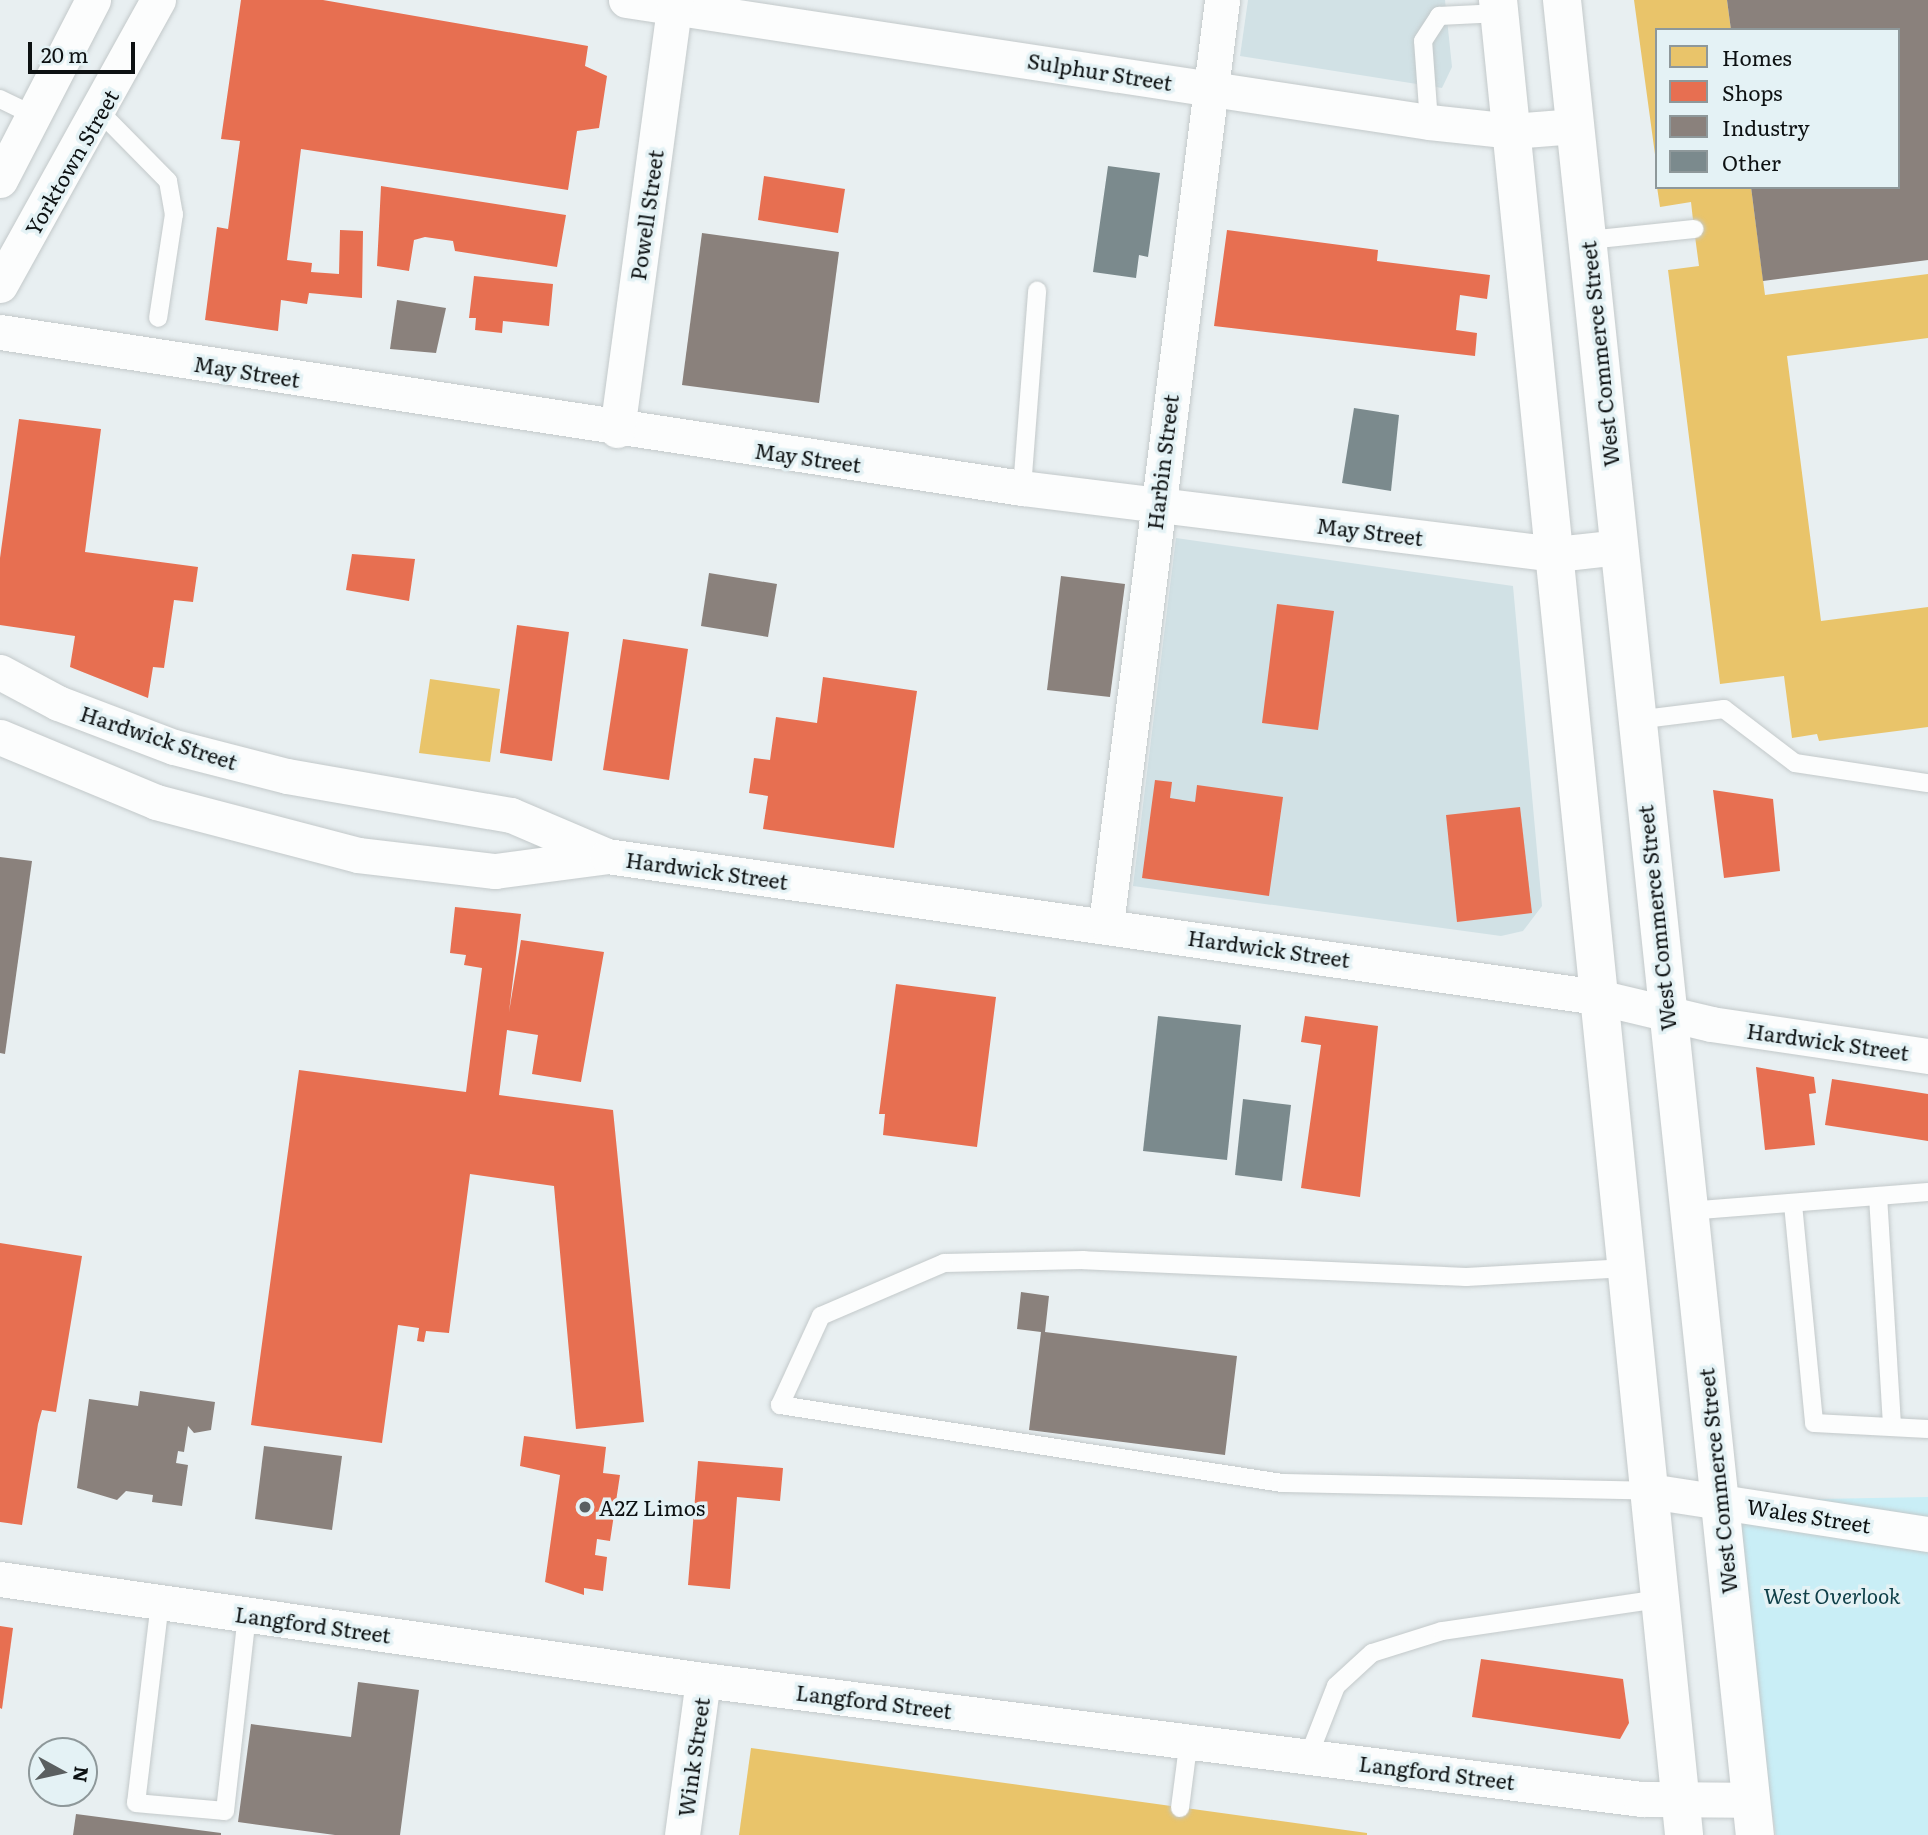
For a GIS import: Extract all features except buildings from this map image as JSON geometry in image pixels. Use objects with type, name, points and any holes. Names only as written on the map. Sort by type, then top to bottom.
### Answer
[{"type":"main road","name":"West Commerce Street","points":[[1563,0],[1665,1012],[1753,1817]]},
{"type":"main road","points":[[1499,6],[1682,1819]]},
{"type":"street","points":[[0,180],[37,117],[93,0]]},
{"type":"street","name":"Yorktown Street","points":[[0,285],[100,113],[158,0]]},
{"type":"street","name":"Sulphur Street","points":[[626,0],[674,4],[1429,122],[1512,131],[1575,127]]},
{"type":"street","name":"Harbin Street","points":[[1107,924],[1156,505],[1222,0]]},
{"type":"street","name":"Powell Street","points":[[617,430],[674,4]]},
{"type":"street","name":"May Street","points":[[0,332],[617,430],[1022,488],[1556,554],[1619,547]]},
{"type":"street","name":"Hardwick Street","points":[[0,672],[58,703],[174,747],[287,776],[511,815],[607,856]]},
{"type":"street","name":"Hardwick Street","points":[[0,737],[156,802],[358,855],[495,871],[607,856],[1107,924],[1598,997],[1665,1012],[1928,1056]]},
{"type":"street","name":"Wales Street","points":[[1649,1491],[1928,1534]]},
{"type":"street","name":"Langford Street","points":[[0,1579],[703,1680],[1309,1755],[1682,1819],[1753,1817]]},
{"type":"street","name":"Wink Street","points":[[682,1835],[703,1680]]},
{"type":"lane","points":[[1429,122],[1423,41],[1438,8],[1499,6]]},
{"type":"lane","points":[[0,99],[37,117]]},
{"type":"lane","points":[[100,113],[168,181],[174,214],[158,318]]},
{"type":"lane","points":[[1588,240],[1694,229]]},
{"type":"lane","points":[[1022,488],[1037,291]]},
{"type":"lane","points":[[1636,720],[1724,709],[1795,763],[1928,783]]},
{"type":"lane","points":[[1687,1211],[1928,1192]]},
{"type":"lane","points":[[1878,1196],[1892,1427]]},
{"type":"lane","points":[[1793,1204],[1814,1423],[1928,1429]]},
{"type":"lane","points":[[1627,1268],[1466,1277],[1084,1260],[944,1263],[821,1316],[780,1405],[1282,1483],[1649,1491]]},
{"type":"lane","points":[[1309,1755],[1336,1686],[1372,1653],[1442,1631],[1660,1598]]},
{"type":"lane","points":[[160,1602],[136,1802],[225,1811],[247,1614]]},
{"type":"lane","points":[[1180,1808],[1189,1739]]},
{"type":"shaded area","points":[[1248,0],[1445,0],[1452,67],[1442,88],[1240,56]]},
{"type":"shaded area","points":[[1176,538],[1513,586],[1542,906],[1523,931],[1501,936],[1133,886]]},
{"type":"green space","name":"West Overlook","points":[[1928,1497],[1928,1835],[1776,1835],[1719,1501]]},
{"type":"place","name":"A2Z Limos","points":[[585,1507]]}]
